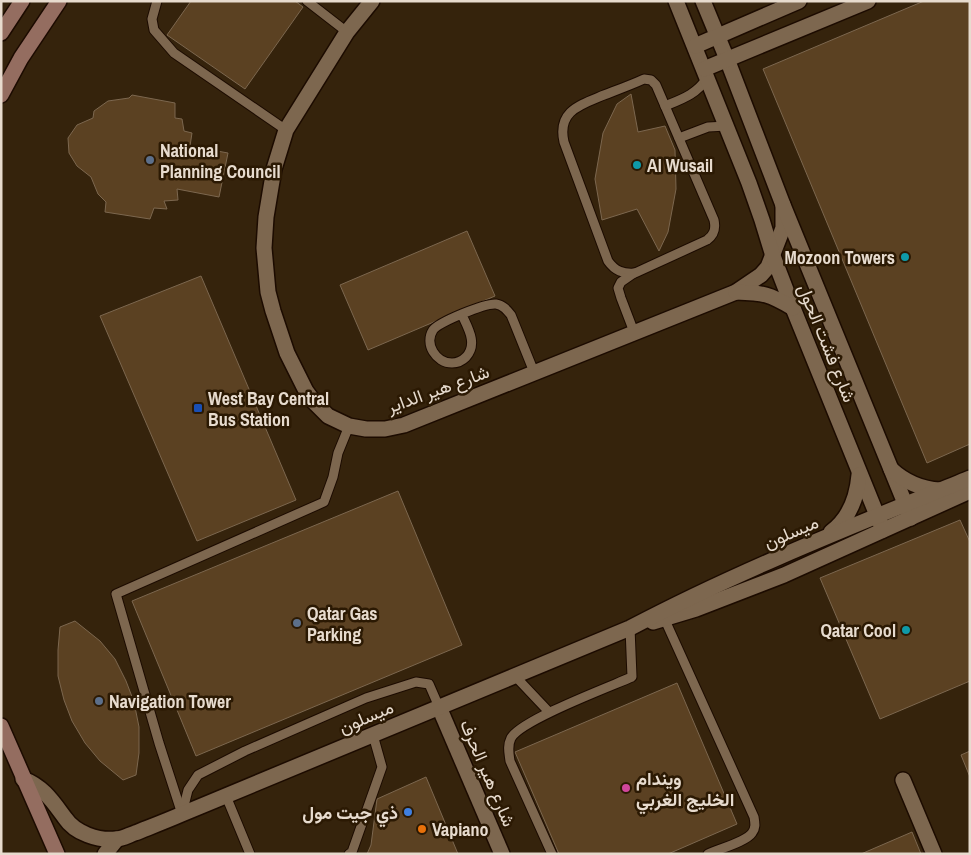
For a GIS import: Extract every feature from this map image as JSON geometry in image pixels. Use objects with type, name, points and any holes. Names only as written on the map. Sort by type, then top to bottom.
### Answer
[{"type":"main road","points":[[1,33],[22,1]]},
{"type":"main road","points":[[1,95],[21,58],[59,1]]},
{"type":"main road","points":[[1,726],[57,854]]},
{"type":"main road","points":[[1,748],[16,762]]},
{"type":"street","name":"شارع هير الداير","points":[[372,1],[347,32],[286,130],[274,169],[266,217],[264,248],[268,292],[287,353],[306,391],[328,416],[349,426],[366,429],[384,429],[404,425],[736,292],[761,275],[768,267],[783,228],[783,205]]},
{"type":"street","name":"شارع فشت الحول","points":[[676,1],[727,126],[793,308],[880,523]]},
{"type":"street","name":"شارع فشت الحول","points":[[703,1],[783,205],[908,512]]},
{"type":"street","points":[[695,46],[799,1]]},
{"type":"street","points":[[706,73],[727,59],[868,1]]},
{"type":"street","name":"شارع هير الداير","points":[[736,292],[761,293],[793,308]]},
{"type":"street","points":[[890,468],[913,484],[931,490],[940,490]]},
{"type":"street","points":[[823,538],[838,527],[850,511],[858,493],[860,473]]},
{"type":"street","name":"ميسلون","points":[[908,512],[940,490],[970,478]]},
{"type":"street","name":"ميسلون","points":[[105,854],[117,840],[630,628],[712,586],[823,538],[880,523],[970,491]]},
{"type":"street","name":"ميسلون","points":[[630,628],[665,620],[784,575],[880,523]]},
{"type":"street","name":"شارع هير الحرف","points":[[439,707],[502,854]]},
{"type":"street","points":[[24,779],[43,790],[66,820],[82,834],[117,840]]},
{"type":"street","points":[[903,780],[934,854]]},
{"type":"lane","points":[[157,1],[152,18],[154,30],[174,52],[286,130]]},
{"type":"lane","points":[[307,1],[347,32]]},
{"type":"lane","points":[[665,106],[699,89],[706,73]]},
{"type":"lane","points":[[634,332],[618,288],[622,282],[635,272],[707,240],[715,229],[714,220],[654,82],[644,79],[576,107],[567,116],[562,129],[564,142],[608,261],[617,270],[629,273],[635,272]]},
{"type":"lane","points":[[679,138],[708,127],[727,126]]},
{"type":"lane","points":[[462,315],[472,338],[471,350],[463,360],[451,363],[435,356],[430,344],[430,337],[437,326],[462,315],[492,304],[502,306],[511,315],[534,372]]},
{"type":"lane","points":[[182,814],[159,743],[116,594],[324,502],[333,476],[338,453],[349,426]]},
{"type":"lane","points":[[665,620],[754,817],[755,826],[753,833],[746,838],[708,854]]},
{"type":"lane","points":[[552,854],[510,761],[508,748],[511,738],[518,730],[549,712],[632,677],[630,628]]},
{"type":"lane","points":[[515,676],[549,712]]},
{"type":"lane","points":[[182,814],[188,790],[198,775],[245,751],[366,698],[416,682],[429,684],[439,707]]},
{"type":"lane","points":[[349,854],[352,852],[382,767],[373,734]]},
{"type":"lane","points":[[226,796],[250,854]]},
{"type":"building","points":[[191,1],[295,1],[303,7],[245,89],[167,35]]},
{"type":"building","name":"Mozoon Towers","points":[[924,1],[970,1],[970,444],[927,463],[763,69]]},
{"type":"building","name":"Al Wusail","points":[[631,94],[638,132],[665,126],[675,150],[676,189],[668,232],[659,251],[637,209],[602,220],[595,179],[603,133],[617,104]]},
{"type":"building","name":"National Planning Council","points":[[132,95],[175,103],[175,118],[182,119],[184,131],[192,133],[190,146],[228,153],[219,197],[177,189],[178,200],[164,201],[167,209],[154,208],[150,219],[105,212],[106,202],[98,194],[91,177],[77,166],[69,153],[68,138],[77,125],[93,118],[94,111],[108,101],[129,98]]},
{"type":"building","points":[[467,231],[495,296],[368,350],[340,285]]},
{"type":"building","name":"West Bay Central Bus Station","points":[[201,276],[296,500],[197,541],[100,316]]},
{"type":"building","name":"Qatar Gas Parking","points":[[398,491],[462,645],[196,756],[132,601]]},
{"type":"building","name":"Qatar Cool","points":[[960,520],[970,542],[970,681],[880,719],[820,578]]},
{"type":"building","name":"Navigation Tower","points":[[75,621],[100,641],[115,659],[134,702],[139,727],[139,753],[136,775],[123,780],[100,761],[85,743],[72,721],[64,700],[58,676],[60,627]]},
{"type":"building","name":"ويندام الخليج الغربي","points":[[677,683],[737,824],[668,854],[559,854],[515,752]]},
{"type":"building","points":[[970,751],[970,777],[961,755]]},
{"type":"building","name":"ذي جيت مول","points":[[426,777],[458,854],[367,854],[371,845],[377,799]]},
{"type":"building","points":[[912,832],[921,854],[861,854]]},
{"type":"place","name":"National Planning Council","points":[[150,160]]},
{"type":"place","name":"Al Wusail","points":[[637,165]]},
{"type":"place","name":"Mozoon Towers","points":[[905,257]]},
{"type":"place","name":"West Bay Central Bus Station","points":[[198,408]]},
{"type":"place","name":"Qatar Gas Parking","points":[[297,623]]},
{"type":"place","name":"Qatar Cool","points":[[906,630]]},
{"type":"place","name":"Navigation Tower","points":[[99,701]]},
{"type":"place","name":"ويندام الخليج الغربي","points":[[626,788]]},
{"type":"place","name":"ذي جيت مول","points":[[408,812]]},
{"type":"place","name":"Vapiano","points":[[422,829]]}]
